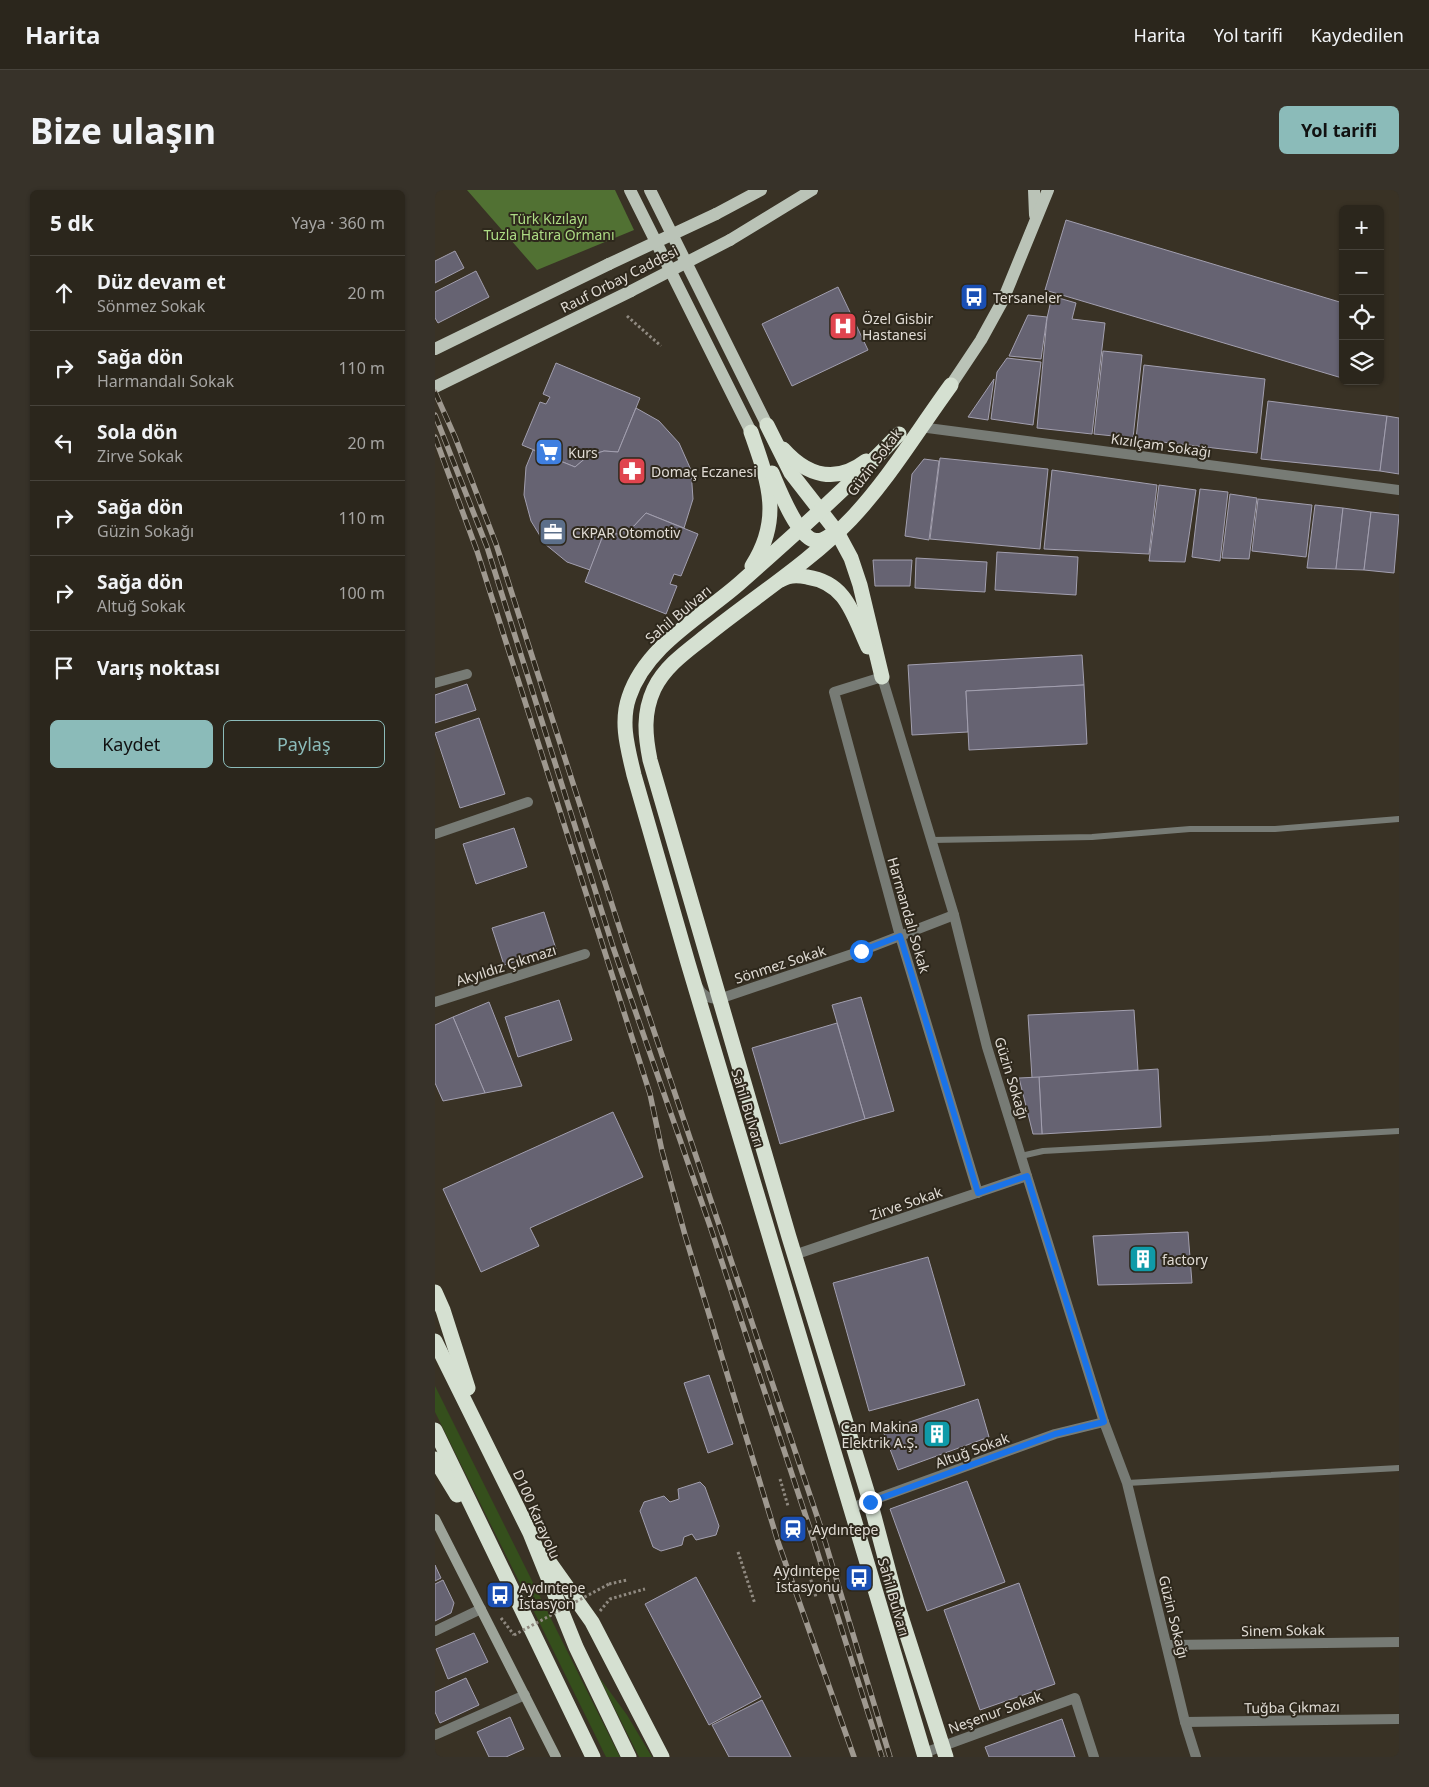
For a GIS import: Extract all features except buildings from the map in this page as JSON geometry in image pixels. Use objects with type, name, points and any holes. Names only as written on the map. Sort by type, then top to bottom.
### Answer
[{"type":"highway","points":[[767,425],[791,457],[809,470],[824,474],[843,474],[859,466],[899,434],[951,385]]},
{"type":"highway","name":"Güzin Sokak","points":[[815,550],[837,532],[886,475],[951,385]]},
{"type":"highway","points":[[767,425],[791,473],[837,532],[851,558],[860,585],[882,677]]},
{"type":"highway","points":[[751,432],[800,529],[813,540],[823,540],[837,532]]},
{"type":"highway","points":[[739,584],[759,554],[769,524],[771,505],[769,482],[751,432]]},
{"type":"highway","name":"Sahil Bulvarı","points":[[899,434],[852,482],[739,584],[653,655],[640,674],[629,697],[625,719],[627,744],[634,775],[688,963],[925,1755]]},
{"type":"highway","name":"Sahil Bulvarı","points":[[815,550],[666,669],[654,689],[646,712],[645,736],[650,760],[794,1255],[870,1502],[899,1610],[944,1752]]},
{"type":"highway","points":[[766,588],[785,577],[801,576],[818,578],[833,585],[845,598],[882,677]]},
{"type":"highway","points":[[435,1292],[443,1310],[481,1430]]},
{"type":"highway","name":"D100 Karayolu","points":[[435,1341],[481,1430],[530,1533],[575,1647],[629,1757]]},
{"type":"highway","points":[[435,1430],[593,1757]]},
{"type":"highway","points":[[435,1459],[504,1573]]},
{"type":"highway","points":[[530,1533],[592,1622],[662,1757]]},
{"type":"main road","points":[[630,190],[751,432]]},
{"type":"main road","points":[[650,190],[767,425]]},
{"type":"main road","name":"Rauf Orbay Caddesi","points":[[435,349],[716,214],[761,190]]},
{"type":"main road","name":"Rauf Orbay Caddesi","points":[[435,388],[730,240],[812,190]]},
{"type":"main road","points":[[1033,190],[1035,220]]},
{"type":"main road","points":[[951,385],[981,340],[1003,300],[1047,190]]},
{"type":"main road","points":[[435,1519],[556,1757]]},
{"type":"street","name":"Kızılçam Sokağı","points":[[920,427],[1399,490]]},
{"type":"street","points":[[435,683],[467,674]]},
{"type":"street","name":"Güzin Sokağı","points":[[882,677],[954,915],[987,1046],[1104,1422],[1127,1483],[1185,1722],[1196,1757]]},
{"type":"street","name":"Harmandalı Sokak","points":[[882,677],[834,692],[900,936],[978,1193]]},
{"type":"street","points":[[435,834],[528,802]]},
{"type":"street","name":"Sönmez Sokak","points":[[719,998],[900,936],[954,915]]},
{"type":"street","name":"Akyıldız Çıkmazı","points":[[435,1002],[585,954]]},
{"type":"street","points":[[688,963],[703,995],[711,999],[719,998]]},
{"type":"street","name":"Zirve Sokak","points":[[794,1255],[1027,1176]]},
{"type":"street","name":"Altuğ Sokak","points":[[851,1508],[1055,1434],[1104,1422]]},
{"type":"street","points":[[435,1631],[481,1609]]},
{"type":"street","name":"Sinem Sokak","points":[[1167,1646],[1399,1642]]},
{"type":"street","points":[[435,1735],[525,1695]]},
{"type":"street","name":"Neşenur Sokak","points":[[925,1755],[944,1752],[1075,1698],[1094,1757]]},
{"type":"street","name":"Tuğba Çıkmazı","points":[[1185,1722],[1399,1719]]},
{"type":"lane","points":[[931,840],[1092,836],[1190,829],[1275,829],[1399,818]]},
{"type":"lane","points":[[1021,1156],[1043,1152],[1399,1131]]},
{"type":"lane","points":[[1127,1483],[1399,1468]]},
{"type":"path","points":[[627,316],[661,346]]},
{"type":"path","points":[[780,1478],[788,1506]]},
{"type":"path","points":[[738,1552],[755,1604]]},
{"type":"path","points":[[808,1570],[816,1597]]},
{"type":"path","points":[[514,1635],[609,1584],[627,1580]]},
{"type":"path","points":[[592,1622],[609,1599],[645,1589]]},
{"type":"green space","name":"Türk Kızılayı Tuzla Hatıra Ormanı","points":[[467,190],[615,190],[634,230],[537,270]]},
{"type":"green space","points":[[435,1386],[620,1757],[606,1757],[435,1412]]},
{"type":"green space","points":[[599,1677],[627,1715],[652,1757],[639,1757]]},
{"type":"railway","points":[[435,392],[455,437],[496,544],[625,945],[821,1528],[890,1757]]},
{"type":"railway","points":[[435,415],[487,547],[613,947],[710,1226],[811,1532],[882,1757]]},
{"type":"railway","points":[[435,437],[477,551],[650,1094],[662,1151],[685,1235],[778,1542],[854,1757]]},
{"type":"place","name":"Tersaneler","points":[[974,297]]},
{"type":"place","name":"Özel Gisbir Hastanesi","points":[[843,326]]},
{"type":"place","name":"Kurs","points":[[549,452]]},
{"type":"place","name":"Domaç Eczanesi","points":[[632,471]]},
{"type":"place","name":"CKPAR Otomotiv","points":[[553,532]]},
{"type":"place","name":"factory","points":[[1143,1259]]},
{"type":"place","name":"Can Makina Elektrik A.Ş.","points":[[937,1434]]},
{"type":"place","name":"Aydıntepe","points":[[793,1529]]},
{"type":"place","name":"Aydıntepe İstasyonu","points":[[859,1578]]},
{"type":"place","name":"Aydıntepe İstasyon","points":[[500,1595]]},
{"type":"route","points":[[861,951],[900,936],[978,1193],[1027,1176],[1104,1422],[1055,1434],[870,1502]]}]
